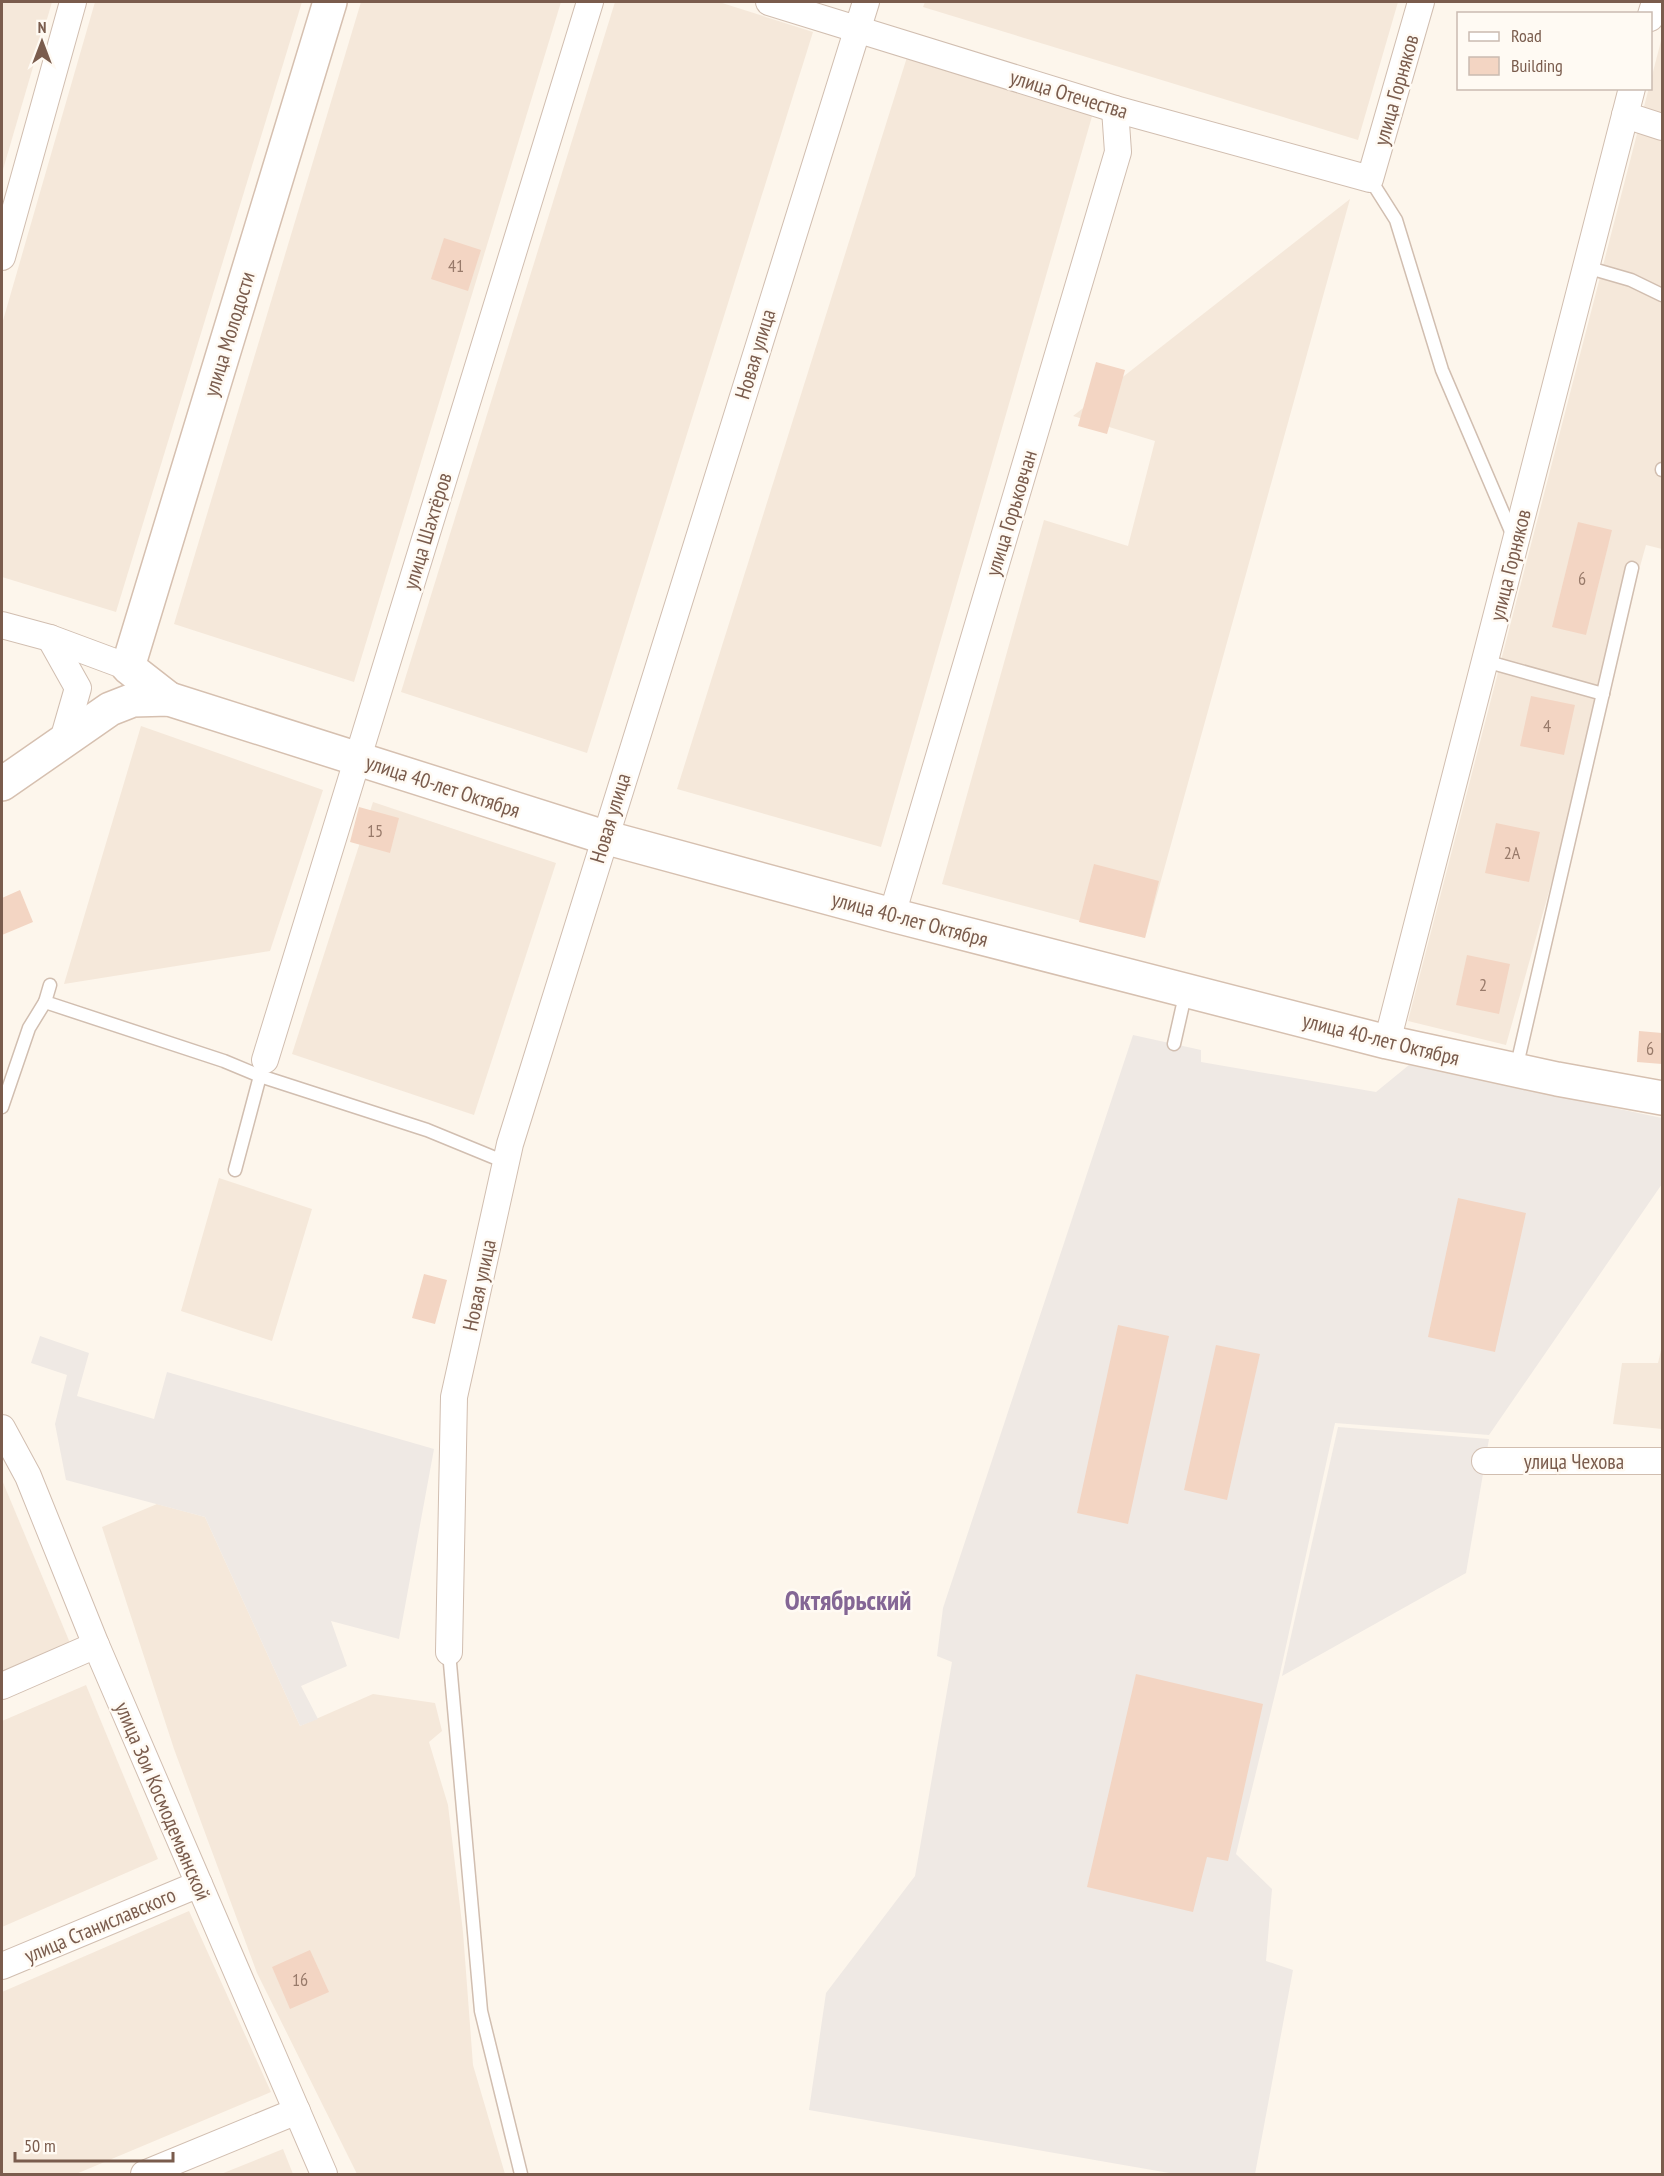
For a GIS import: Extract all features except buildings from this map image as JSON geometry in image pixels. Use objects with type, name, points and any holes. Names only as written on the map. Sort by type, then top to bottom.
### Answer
[{"type":"street","points":[[2,257],[73,2]]},
{"type":"street","name":"улица Молодости","points":[[128,666],[330,2]]},
{"type":"street","name":"улица Шахтёров","points":[[262,1068],[590,2]]},
{"type":"street","name":"улица Отечества","points":[[769,2],[1115,109],[1371,179]]},
{"type":"street","name":"Новая улица","points":[[449,1652],[454,1397],[506,1162],[603,837],[866,2]]},
{"type":"street","name":"улица Горняков","points":[[1371,179],[1421,2]]},
{"type":"street","name":"улица Горняков","points":[[1387,1042],[1631,90]]},
{"type":"street","name":"улица Горьковчан","points":[[892,915],[1118,152],[1115,109]]},
{"type":"street","points":[[1625,115],[1662,127]]},
{"type":"street","name":"улица 40-лет Октября","points":[[2,625],[50,638],[128,666],[169,699]]},
{"type":"street","points":[[50,638],[78,688],[63,740]]},
{"type":"street","name":"улица 40-лет Октября","points":[[2,784],[63,740],[118,706],[133,700],[169,699],[603,837],[892,915],[1387,1042],[1515,1070],[1662,1098]]},
{"type":"street","name":"улица Зои Космодемьянской","points":[[2,1428],[28,1476],[96,1645],[324,2175]]},
{"type":"street","name":"улица Чехова","points":[[1485,1461],[1662,1461]]},
{"type":"street","points":[[2,1686],[96,1645]]},
{"type":"street","name":"улица Станиславского","points":[[2,1966],[199,1884]]},
{"type":"street","points":[[144,2175],[297,2111]]},
{"type":"lane","points":[[1371,179],[1396,220],[1442,370],[1515,543]]},
{"type":"lane","points":[[1586,267],[1631,280],[1662,295]]},
{"type":"lane","points":[[1515,1070],[1632,568]]},
{"type":"lane","points":[[1485,661],[1603,694]]},
{"type":"lane","points":[[2,1107],[29,1028],[45,1002],[50,985]]},
{"type":"lane","points":[[1174,1044],[1187,990]]},
{"type":"lane","points":[[45,1002],[224,1061],[262,1068],[506,1162]]},
{"type":"lane","points":[[235,1170],[262,1068]]},
{"type":"lane","points":[[449,1652],[481,2011],[521,2175]]},
{"type":"shaded area","points":[[2,2],[52,2],[2,173]]},
{"type":"shaded area","points":[[95,2],[302,2],[116,612],[2,577],[2,324]]},
{"type":"shaded area","points":[[361,2],[561,2],[354,682],[174,624]]},
{"type":"shaded area","points":[[615,2],[719,2],[813,32],[587,753],[401,692]]},
{"type":"shaded area","points":[[925,2],[1398,2],[1358,140],[923,7]]},
{"type":"shaded area","points":[[1662,37],[1662,549],[1646,545],[1506,1045],[1408,1021],[1648,90],[1652,90],[1652,76]]},
{"type":"shaded area","points":[[908,54],[1093,113],[881,847],[677,789]]},
{"type":"shaded area","points":[[1350,199],[1145,938],[942,884],[1044,520],[1128,546],[1155,441],[1073,416]]},
{"type":"shaded area","points":[[141,726],[323,790],[270,951],[64,984]]},
{"type":"shaded area","points":[[373,802],[556,863],[474,1115],[292,1054]]},
{"type":"shaded area","points":[[1133,1035],[1201,1050],[1201,1062],[1376,1092],[1409,1065],[1662,1118],[1662,1184],[1489,1435],[1335,1423],[1279,1678],[1236,1854],[1272,1889],[1266,1961],[1293,1970],[1255,2174],[1175,2174],[809,2110],[826,1993],[915,1876],[952,1662],[937,1656],[943,1608]]},
{"type":"shaded area","points":[[219,1178],[312,1209],[272,1341],[181,1311]]},
{"type":"shaded area","points":[[40,1336],[89,1353],[77,1396],[154,1419],[167,1372],[434,1449],[399,1639],[331,1621],[347,1666],[301,1686],[318,1719],[300,1726],[205,1517],[66,1480],[55,1424],[67,1375],[31,1363]]},
{"type":"shaded area","points":[[1662,1346],[1662,1429],[1613,1424],[1622,1363],[1658,1363]]},
{"type":"shaded area","points":[[1338,1427],[1489,1439],[1466,1573],[1282,1676]]},
{"type":"shaded area","points":[[2,1480],[70,1643],[2,1673]]},
{"type":"shaded area","points":[[157,1504],[205,1517],[300,1726],[373,1694],[435,1703],[442,1731],[429,1742],[448,1805],[463,1932],[473,2065],[505,2174],[357,2174],[257,1973],[174,1749],[102,1527]]},
{"type":"shaded area","points":[[86,1685],[158,1859],[2,1927],[2,1721]]},
{"type":"shaded area","points":[[189,1911],[271,2092],[76,2174],[2,2174],[2,1992]]},
{"type":"shaded area","points":[[283,2149],[293,2174],[221,2174]]},
{"type":"district","name":"Октябрьский","points":[[848,1600]]}]
